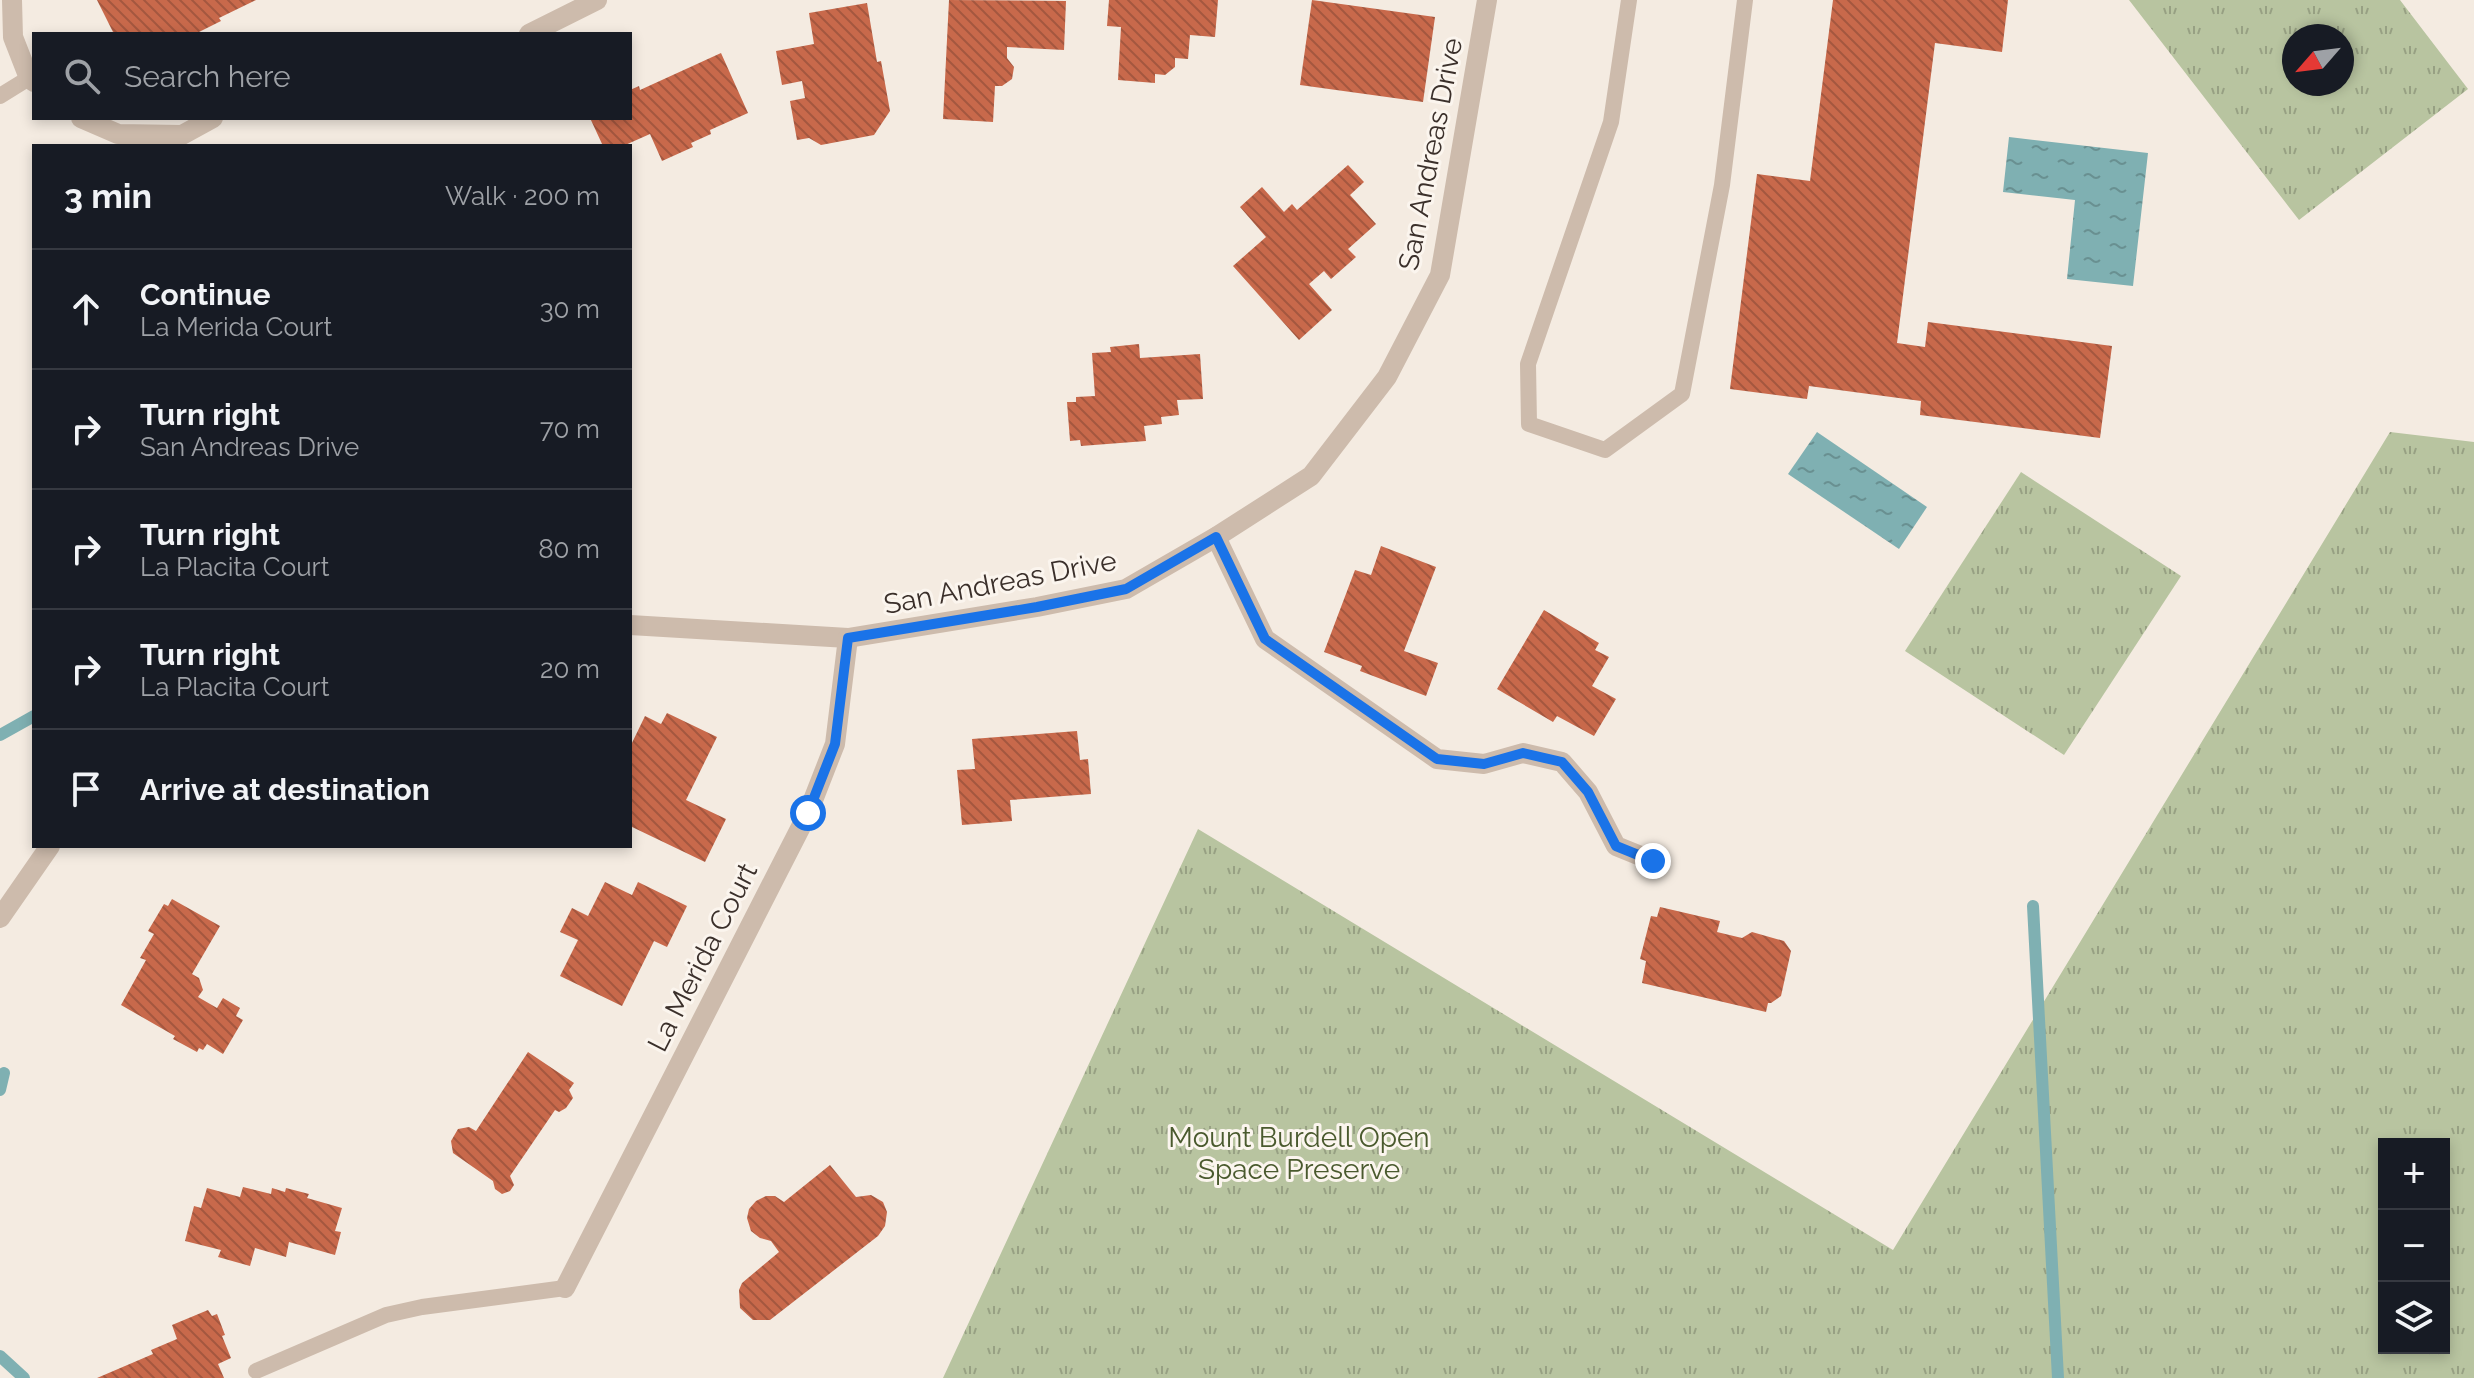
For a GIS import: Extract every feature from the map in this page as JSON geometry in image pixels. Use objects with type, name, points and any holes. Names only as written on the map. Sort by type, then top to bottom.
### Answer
[{"type":"street","points":[[12,0],[13,37],[32,80]]},
{"type":"street","points":[[533,32],[597,0]]},
{"type":"street","name":"San Andreas Drive","points":[[632,625],[848,638],[1126,589],[1216,537],[1311,476],[1387,377],[1440,275],[1487,0]]},
{"type":"street","points":[[86,120],[118,134],[182,135],[209,120]]},
{"type":"street","points":[[1216,537],[1265,639],[1437,759],[1484,764],[1523,753],[1562,762],[1588,792],[1616,846],[1653,861]]},
{"type":"street","name":"La Merida Court","points":[[565,1288],[808,813],[835,744],[848,638]]},
{"type":"street","points":[[0,918],[49,848]]},
{"type":"lane","points":[[1629,0],[1611,122],[1528,364],[1529,424],[1605,450],[1682,394],[1722,185],[1745,0]]},
{"type":"lane","points":[[0,96],[32,80]]},
{"type":"lane","points":[[256,1371],[386,1315],[422,1307],[565,1288]]},
{"type":"green space","points":[[2129,0],[2400,0],[2468,89],[2299,220]]},
{"type":"green space","name":"Mount Burdell Open Space Preserve","points":[[2390,432],[2474,442],[2474,1378],[943,1378],[1198,829],[1893,1250]]},
{"type":"green space","points":[[2021,472],[2181,576],[2064,755],[1905,651]]},
{"type":"water","points":[[2009,137],[2148,153],[2133,286],[2067,279],[2075,200],[2003,192]]},
{"type":"water","points":[[1817,432],[1927,507],[1899,549],[1788,474]]},
{"type":"building","points":[[97,0],[256,0],[219,18],[221,21],[199,32],[113,32]]},
{"type":"building","points":[[949,0],[1066,1],[1064,50],[1007,47],[1007,58],[1014,67],[1012,79],[1002,86],[995,86],[993,122],[943,119]]},
{"type":"building","points":[[1109,0],[1218,0],[1215,37],[1190,35],[1188,59],[1175,58],[1175,67],[1165,75],[1155,74],[1155,83],[1118,80],[1121,27],[1107,26]]},
{"type":"building","points":[[1312,0],[1435,17],[1423,102],[1300,85]]},
{"type":"building","points":[[1833,0],[2008,0],[2002,52],[1935,43],[1897,343],[1925,347],[1928,322],[2112,346],[2100,438],[1920,415],[1921,401],[1809,386],[1807,399],[1730,389],[1757,174],[1810,181]]},
{"type":"building","points":[[867,3],[877,62],[881,61],[890,111],[874,135],[821,145],[809,138],[797,140],[790,101],[805,98],[802,81],[782,85],[776,51],[814,44],[809,13]]},
{"type":"building","points":[[721,53],[748,113],[710,130],[711,134],[691,143],[693,147],[662,161],[650,134],[628,144],[602,144],[591,120],[632,120],[632,89],[639,86],[640,90]]},
{"type":"building","points":[[1348,165],[1364,182],[1350,195],[1376,224],[1348,249],[1356,257],[1331,279],[1324,271],[1309,284],[1332,310],[1299,340],[1233,266],[1266,237],[1240,207],[1262,187],[1284,212],[1292,204],[1297,210]]},
{"type":"building","points":[[1139,344],[1140,358],[1200,354],[1203,399],[1177,400],[1179,415],[1161,417],[1162,424],[1144,426],[1146,441],[1081,446],[1080,440],[1070,441],[1067,402],[1076,402],[1076,397],[1095,396],[1092,353],[1111,352],[1110,347]]},
{"type":"building","points":[[1381,546],[1436,567],[1404,651],[1438,663],[1426,696],[1360,671],[1362,666],[1324,652],[1355,570],[1371,575]]},
{"type":"building","points":[[1544,610],[1599,643],[1595,650],[1609,657],[1592,686],[1616,699],[1594,736],[1557,716],[1553,722],[1497,689]]},
{"type":"building","points":[[667,713],[717,737],[686,800],[726,819],[705,862],[632,827],[632,743],[645,716],[661,724]]},
{"type":"building","points":[[1077,731],[1080,760],[1088,759],[1091,794],[1010,800],[1012,821],[962,825],[957,770],[975,769],[972,739]]},
{"type":"building","points":[[605,882],[632,895],[638,882],[687,906],[667,947],[654,941],[622,1006],[560,976],[578,940],[560,932],[572,908],[588,916]]},
{"type":"building","points":[[172,899],[220,926],[192,974],[199,978],[203,990],[198,997],[217,1008],[223,998],[240,1008],[236,1016],[243,1020],[223,1054],[207,1044],[197,1052],[121,1005],[146,960],[140,958],[154,934],[148,931],[164,904],[168,906]]},
{"type":"building","points":[[1660,907],[1720,921],[1717,932],[1742,938],[1752,932],[1784,941],[1791,951],[1781,996],[1768,1003],[1766,1012],[1642,983],[1646,961],[1640,959],[1651,916],[1657,917]]},
{"type":"building","points":[[528,1052],[574,1083],[569,1090],[573,1098],[566,1108],[559,1112],[555,1110],[510,1176],[514,1185],[502,1194],[495,1189],[493,1181],[453,1153],[451,1141],[458,1129],[469,1127],[476,1131]]},
{"type":"building","points":[[830,1165],[856,1197],[871,1195],[883,1202],[887,1212],[885,1226],[878,1236],[770,1320],[753,1320],[740,1308],[739,1290],[742,1283],[779,1252],[771,1241],[751,1231],[747,1218],[749,1209],[766,1196],[775,1196],[784,1202]]},
{"type":"building","points":[[243,1187],[271,1194],[272,1188],[285,1192],[286,1188],[342,1208],[335,1231],[341,1232],[335,1255],[289,1242],[286,1257],[255,1248],[250,1266],[218,1257],[221,1250],[185,1241],[194,1206],[201,1208],[207,1188],[240,1197]]},
{"type":"building","points":[[208,1310],[212,1316],[217,1314],[231,1358],[218,1364],[224,1378],[97,1378],[153,1354],[151,1350],[177,1339],[172,1325]]},
{"type":"waterway","points":[[0,735],[32,717]]},
{"type":"waterway","points":[[2033,906],[2058,1378]]},
{"type":"waterway","points":[[0,1090],[4,1073]]},
{"type":"waterway","points":[[0,1356],[24,1378]]},
{"type":"route","points":[[808,813],[835,744],[848,638],[1126,589],[1216,537],[1265,639],[1437,759],[1484,764],[1523,753],[1562,762],[1588,792],[1616,846],[1653,861]]}]
